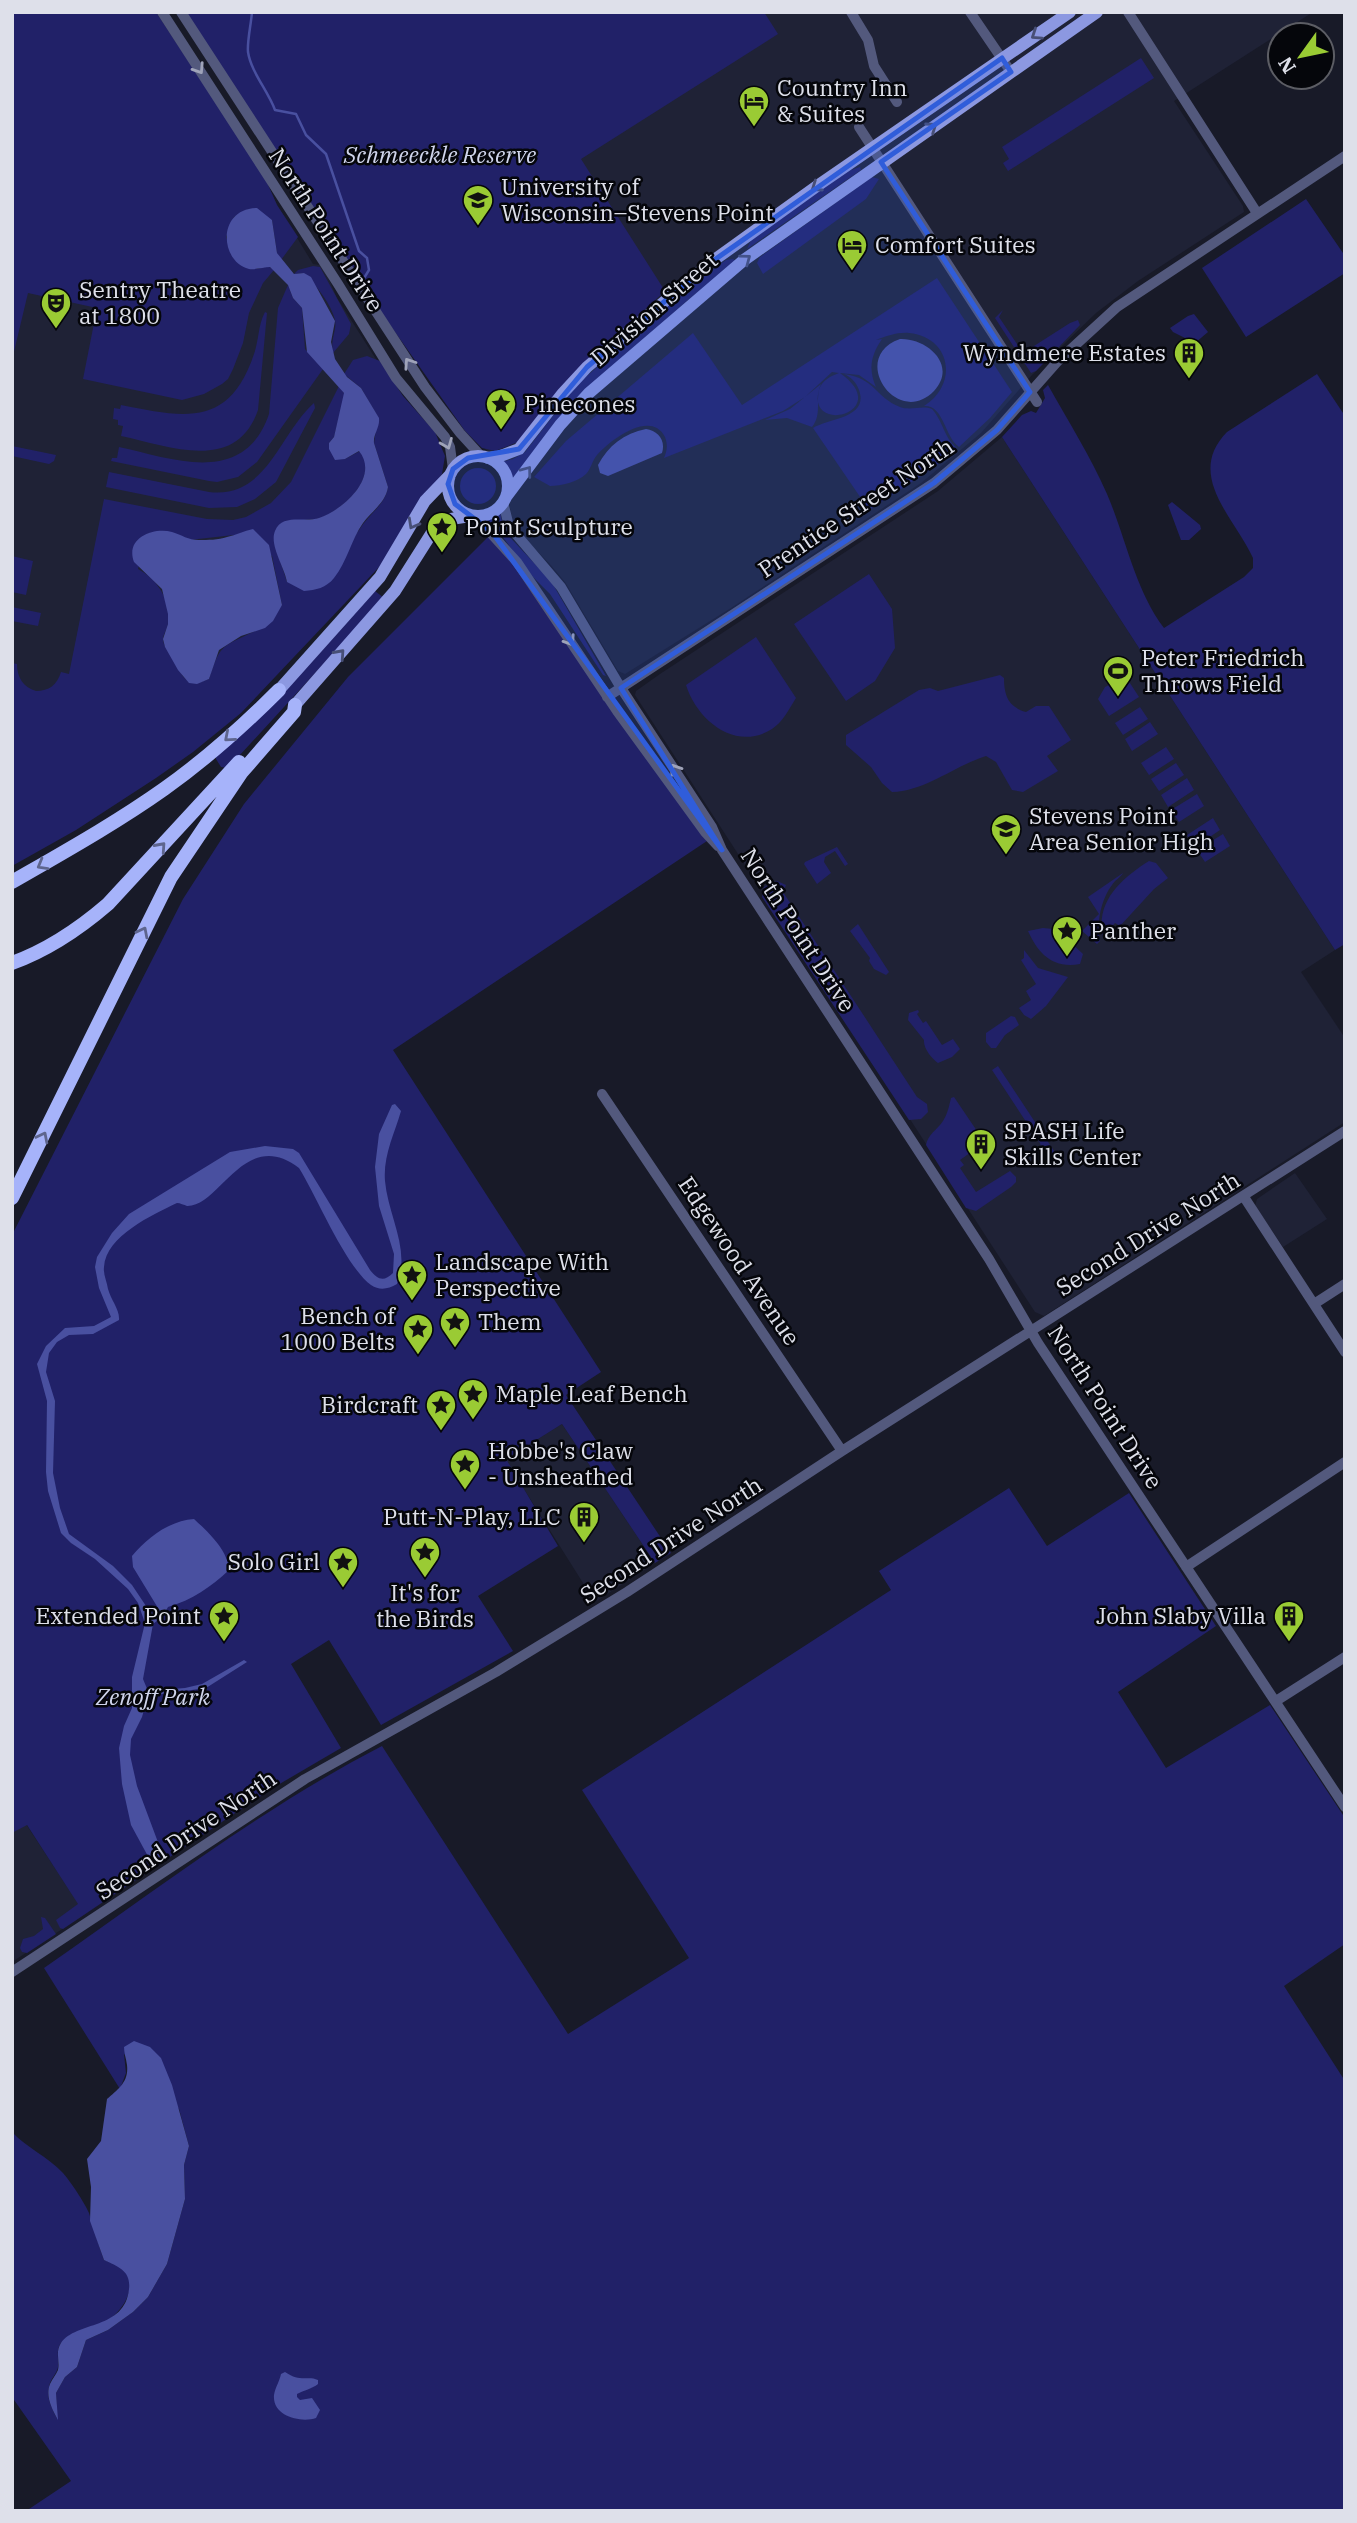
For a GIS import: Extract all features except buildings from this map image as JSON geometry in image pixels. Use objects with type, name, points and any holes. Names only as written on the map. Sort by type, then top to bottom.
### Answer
[{"type":"highway","points":[[12,882],[166,788],[227,739],[279,690]]},
{"type":"highway","points":[[12,963],[55,942],[108,904],[289,708],[295,705]]},
{"type":"highway","points":[[12,1198],[171,877],[225,796],[294,712],[295,705]]},
{"type":"main road","name":"Division Street","points":[[484,457],[498,457],[519,449],[570,384],[651,311],[710,263],[1070,12]]},
{"type":"main road","name":"Division Street","points":[[505,500],[560,425],[589,393],[744,260],[1097,12]]},
{"type":"main road","points":[[279,690],[380,577],[425,501],[462,461],[484,457],[497,464],[505,475],[508,489],[505,500],[489,514],[451,519],[433,531],[390,598],[295,705]]},
{"type":"main road","points":[[452,472],[449,484],[451,498],[460,510],[473,517]]},
{"type":"street","name":"North Point Drive","points":[[162,12],[396,378],[445,437],[450,447],[452,472]]},
{"type":"street","name":"North Point Drive","points":[[181,12],[425,387],[460,433],[484,457]]},
{"type":"street","points":[[851,12],[868,40],[874,66],[897,102]]},
{"type":"street","points":[[970,12],[1011,72]]},
{"type":"street","points":[[1128,12],[1257,213]]},
{"type":"street","points":[[859,127],[1037,402]]},
{"type":"street","name":"Prentice Street North","points":[[607,697],[934,483],[997,430],[1072,346],[1117,307],[1345,156]]},
{"type":"street","name":"North Point Drive","points":[[505,500],[509,526],[561,587],[621,688],[712,827],[722,850],[989,1259],[1032,1331],[1344,1804]]},
{"type":"street","name":"North Point Drive","points":[[473,517],[517,562],[607,697],[705,832],[722,850]]},
{"type":"street","name":"Edgewood Avenue","points":[[602,1094],[842,1451]]},
{"type":"street","name":"Second Drive North","points":[[12,1972],[304,1779],[575,1625],[842,1451],[1345,1131]]},
{"type":"street","points":[[1244,1197],[1345,1352]]},
{"type":"street","points":[[1314,1304],[1345,1284]]},
{"type":"street","points":[[1186,1567],[1345,1462]]},
{"type":"street","points":[[1276,1701],[1345,1657]]},
{"type":"highlighted area","points":[[1002,58],[1011,72],[881,162],[1030,392],[997,430],[934,483],[621,688],[722,850],[492,532],[455,504],[448,484],[453,469],[468,458],[519,449],[587,367],[710,263]]},
{"type":"shaded area","points":[[12,12],[156,12],[265,178],[277,205],[313,264],[320,265],[327,275],[337,298],[428,441],[432,473],[12,853]]},
{"type":"shaded area","points":[[189,12],[1313,12],[1299,21],[1266,21],[1266,42],[1174,101],[1243,206],[1244,212],[1138,281],[1096,313],[1032,375],[981,433],[921,483],[625,674],[618,671],[565,582],[513,522],[509,503],[512,495],[511,480],[507,471],[486,450]]},
{"type":"shaded area","points":[[257,208],[272,220],[277,253],[294,274],[304,273],[311,277],[335,321],[331,342],[335,359],[347,377],[361,388],[379,418],[374,443],[388,487],[387,492],[359,530],[334,578],[324,586],[308,591],[287,582],[274,543],[275,531],[278,525],[288,520],[319,518],[338,508],[362,482],[364,461],[359,451],[345,459],[335,460],[329,449],[344,393],[307,352],[302,308],[293,298],[288,285],[270,267],[249,269],[232,257],[228,247],[229,226],[234,217]]},
{"type":"shaded area","points":[[900,339],[920,343],[929,348],[941,363],[941,381],[934,391],[920,400],[906,401],[893,396],[878,373],[878,360],[885,348]]},
{"type":"shaded area","points":[[646,429],[660,437],[663,444],[662,453],[608,476],[600,473],[598,465],[612,446],[624,437]]},
{"type":"shaded area","name":"Stevens Point Area Senior High","points":[[1002,437],[1335,950],[1301,972],[1345,1038],[1345,1122],[1044,1316],[1035,1312],[635,695],[636,691],[660,674],[938,491]]},
{"type":"shaded area","points":[[253,529],[269,545],[282,605],[273,621],[265,628],[241,636],[219,650],[209,679],[197,684],[189,683],[165,647],[163,639],[168,614],[162,589],[134,562],[133,546],[142,536],[157,531],[206,540],[224,538]]},
{"type":"shaded area","points":[[395,1104],[401,1111],[387,1154],[385,1181],[400,1246],[401,1271],[397,1284],[381,1289],[361,1276],[342,1248],[299,1168],[280,1158],[263,1156],[235,1172],[199,1203],[187,1206],[177,1203],[143,1220],[121,1236],[107,1256],[104,1270],[119,1320],[93,1334],[69,1335],[57,1342],[49,1353],[46,1372],[55,1401],[53,1473],[60,1508],[69,1534],[113,1566],[132,1585],[153,1613],[158,1608],[133,1567],[132,1556],[160,1531],[176,1523],[194,1519],[216,1542],[228,1563],[229,1570],[215,1582],[193,1597],[168,1607],[163,1616],[153,1624],[143,1679],[148,1691],[202,1684],[244,1660],[247,1662],[206,1688],[148,1696],[142,1717],[131,1739],[130,1755],[137,1786],[162,1853],[158,1859],[150,1860],[131,1825],[122,1784],[119,1748],[132,1708],[132,1677],[145,1623],[138,1603],[128,1589],[61,1533],[48,1491],[47,1401],[37,1364],[46,1346],[65,1328],[94,1326],[111,1317],[99,1288],[95,1267],[97,1257],[112,1233],[129,1214],[230,1152],[265,1146],[293,1149],[299,1153],[370,1270],[381,1279],[390,1276],[393,1273],[394,1254],[379,1206],[375,1167],[379,1134],[392,1105]]},
{"type":"shaded area","points":[[1295,1173],[1327,1219],[1283,1247],[1255,1206],[1257,1199]]},
{"type":"shaded area","points":[[562,1424],[655,1563],[595,1602],[505,1459]]},
{"type":"shaded area","points":[[26,1824],[85,1914],[12,1962],[12,1833]]},
{"type":"shaded area","points":[[134,2041],[150,2047],[161,2058],[172,2085],[189,2146],[184,2165],[185,2199],[167,2264],[148,2297],[133,2312],[108,2330],[86,2340],[77,2367],[65,2377],[56,2393],[58,2420],[48,2393],[58,2370],[58,2350],[61,2343],[77,2331],[119,2312],[126,2302],[129,2289],[126,2274],[104,2260],[90,2221],[91,2187],[87,2159],[101,2141],[107,2099],[122,2085],[126,2076],[124,2047]]},
{"type":"shaded area","points":[[285,2372],[300,2378],[318,2380],[316,2386],[297,2394],[300,2400],[312,2398],[320,2410],[316,2418],[296,2419],[278,2409],[274,2395],[281,2374]]},
{"type":"green space","points":[[12,12],[156,12],[265,178],[277,205],[298,237],[281,260],[277,253],[272,220],[249,209],[234,217],[226,237],[232,253],[257,269],[268,266],[274,270],[263,283],[249,313],[243,343],[228,379],[204,394],[182,400],[83,379],[97,308],[28,293],[12,360]]},
{"type":"green space","name":"Schmeeckle Reserve","points":[[181,12],[764,12],[778,34],[581,159],[665,291],[582,368],[518,442],[495,451],[482,448],[465,431],[325,233]]},
{"type":"green space","points":[[1141,58],[1154,78],[1008,171],[1003,163],[1009,159],[1002,147]]},
{"type":"green space","points":[[860,167],[861,170],[747,249],[752,238],[848,171]]},
{"type":"green space","points":[[872,177],[879,179],[866,199],[763,274],[757,263],[760,257]]},
{"type":"green space","points":[[1306,199],[1345,256],[1345,273],[1246,337],[1202,268]]},
{"type":"green space","points":[[726,260],[736,261],[567,408],[513,483],[510,473],[501,462],[525,452],[578,384],[681,293]]},
{"type":"green space","points":[[320,267],[351,324],[349,334],[333,353],[335,320],[330,307],[304,273],[294,274],[298,270]]},
{"type":"green space","points":[[937,278],[1012,392],[990,418],[959,447],[936,410],[924,406],[935,397],[946,374],[941,352],[923,336],[901,333],[876,340],[882,339],[872,362],[876,387],[859,375],[840,373],[854,387],[858,399],[854,408],[845,413],[834,415],[825,412],[818,404],[822,384],[839,373],[832,372],[805,397],[783,411],[664,458],[667,448],[665,437],[659,429],[641,426],[611,442],[579,479],[550,486],[534,477],[566,441],[693,333],[742,405]]},
{"type":"green space","points":[[288,285],[293,298],[302,308],[305,349],[323,369],[257,462],[238,477],[217,482],[111,461],[112,458],[117,458],[119,447],[184,461],[205,462],[225,460],[243,452],[258,437],[269,414],[278,308]]},
{"type":"green space","points":[[1003,310],[999,317],[1023,353],[1070,323],[1078,320],[1080,325],[1031,373],[995,318]]},
{"type":"green space","points":[[265,312],[258,410],[248,430],[234,442],[218,449],[199,451],[121,436],[123,426],[113,419],[114,408],[120,409],[121,405],[184,414],[217,406],[231,395],[244,378],[254,354]]},
{"type":"green space","points":[[1194,314],[1208,332],[1195,343],[1170,328]]},
{"type":"green space","points":[[367,356],[380,361],[403,396],[435,432],[445,456],[442,474],[380,566],[241,713],[156,778],[76,830],[12,866],[12,663],[17,664],[24,684],[36,691],[52,686],[61,672],[69,674],[104,499],[207,519],[233,520],[246,517],[271,503],[291,482],[339,386],[344,398],[334,437],[329,443],[345,459],[360,451],[365,461],[362,481],[340,507],[321,518],[299,522],[275,545],[287,582],[341,566],[354,538],[380,504],[388,487],[374,443],[378,417],[361,388],[344,374],[353,360]],"holes":[[[148,533],[189,540],[234,535],[272,556],[282,605],[257,630],[224,648],[216,659],[209,679],[195,683],[183,676],[164,645],[168,615],[162,592],[152,579],[138,569]]]},
{"type":"green space","points":[[844,374],[862,379],[900,407],[932,409],[957,448],[933,468],[869,510],[813,428],[846,416],[858,406],[861,399],[858,387]]},
{"type":"green space","points":[[1317,374],[1345,416],[1345,944],[1335,950],[1002,437],[1022,415],[1031,411],[1036,413],[1045,398],[1043,390],[1048,385],[1101,480],[1138,581],[1164,628],[1244,577],[1253,568],[1253,558],[1217,496],[1211,464],[1215,448],[1227,432]]},
{"type":"green space","points":[[821,384],[817,416],[812,427],[787,418],[765,420],[790,409]]},
{"type":"green space","points":[[314,403],[315,408],[276,482],[255,499],[237,507],[209,508],[106,487],[109,472],[209,492],[229,491],[245,485],[270,462]]},
{"type":"green space","points":[[12,446],[56,455],[54,461],[49,464],[12,456]]},
{"type":"green space","points":[[478,468],[491,473],[496,486],[491,499],[478,504],[465,499],[460,486],[465,473]]},
{"type":"green space","points":[[1172,502],[1200,525],[1201,529],[1189,540],[1181,540],[1168,505]]},
{"type":"green space","points":[[500,512],[504,531],[551,581],[606,676],[550,594],[533,577],[499,532],[484,520]]},
{"type":"green space","name":"Zenoff Park","points":[[490,535],[509,558],[707,841],[393,1050],[601,1372],[566,1395],[671,1553],[655,1563],[562,1424],[506,1459],[558,1546],[478,1596],[513,1651],[381,1725],[329,1640],[291,1664],[341,1748],[271,1789],[63,1929],[56,1920],[78,1904],[27,1825],[12,1833],[12,1235],[183,899],[244,804],[348,677]]},
{"type":"green space","points":[[12,556],[33,561],[26,595],[12,592]]},
{"type":"green space","points":[[869,574],[892,609],[895,648],[875,681],[846,701],[794,624]]},
{"type":"green space","points":[[375,591],[384,598],[228,768],[221,767],[216,754],[308,666]]},
{"type":"green space","points":[[12,607],[41,613],[38,626],[12,621]]},
{"type":"green space","points":[[756,637],[796,698],[783,719],[772,729],[744,737],[719,729],[708,720],[691,698],[686,685]]},
{"type":"green space","points":[[1000,675],[1004,678],[1006,695],[1011,704],[1026,712],[1036,706],[1049,706],[1071,740],[1047,756],[1058,771],[1023,792],[1012,790],[996,762],[986,756],[928,783],[892,792],[871,767],[846,745],[846,735],[919,690],[930,688],[938,691]]},
{"type":"green space","name":"Peter Friedrich Throws Field","points":[[1121,679],[1128,680],[1139,697],[1109,716],[1098,699],[1105,687]]},
{"type":"green space","points":[[1140,707],[1148,719],[1123,735],[1115,723]]},
{"type":"green space","points":[[1150,722],[1158,734],[1132,751],[1125,739]]},
{"type":"green space","points":[[1166,747],[1174,759],[1149,775],[1141,763]]},
{"type":"green space","points":[[1176,763],[1184,775],[1159,791],[1151,779]]},
{"type":"green space","points":[[1187,778],[1194,790],[1168,807],[1161,795]]},
{"type":"green space","points":[[1197,794],[1204,806],[1179,822],[1171,810]]},
{"type":"green space","points":[[1213,818],[1220,830],[1195,847],[1187,835]]},
{"type":"green space","points":[[1223,834],[1230,846],[1205,862],[1197,850]]},
{"type":"green space","points":[[837,847],[848,864],[845,866],[835,851],[825,857],[824,862],[831,873],[817,884],[805,862]]},
{"type":"green space","points":[[1149,861],[1156,863],[1168,878],[1154,889],[1120,926],[1115,923],[1103,937],[1103,912],[1113,892],[1129,875]]},
{"type":"green space","points":[[1123,873],[1113,883],[1102,904],[1099,920],[1100,941],[1097,944],[1082,931],[1099,914],[1088,897]]},
{"type":"green space","points":[[777,881],[786,885],[783,892],[917,1097],[927,1104],[928,1112],[921,1119],[909,1120],[762,897],[764,887]]},
{"type":"green space","points":[[858,924],[889,972],[886,975],[874,969],[870,958],[850,931]]},
{"type":"green space","points":[[1043,928],[1068,936],[1067,939],[1083,954],[1080,964],[1061,964],[1047,958],[1028,931]]},
{"type":"green space","points":[[1024,950],[1038,968],[1068,977],[1046,1006],[1031,1019],[1019,1008],[1031,1000],[1026,991],[1036,984],[1021,960],[1024,958]]},
{"type":"green space","points":[[918,1010],[917,1014],[923,1023],[926,1021],[942,1045],[953,1039],[960,1049],[952,1057],[938,1063],[928,1053],[924,1040],[908,1020],[909,1013]]},
{"type":"green space","points":[[1011,1016],[1015,1017],[1019,1025],[1005,1035],[996,1048],[991,1048],[986,1042],[986,1033]]},
{"type":"green space","points":[[998,1066],[1056,1154],[1055,1159],[1043,1166],[1040,1164],[1040,1143],[992,1070]]},
{"type":"green space","points":[[954,1097],[979,1134],[976,1140],[978,1143],[972,1147],[974,1150],[960,1160],[964,1165],[960,1168],[976,1192],[1010,1171],[1016,1177],[1016,1182],[1011,1187],[976,1211],[966,1208],[926,1145],[943,1121],[951,1098]]},
{"type":"green space","points":[[1009,1488],[1047,1546],[1129,1493],[1216,1626],[1118,1692],[1166,1768],[1270,1705],[1345,1818],[1345,1944],[1284,1986],[1345,2081],[1345,2511],[26,2511],[71,2481],[12,2397],[12,2132],[66,2177],[89,2213],[104,2260],[123,2269],[129,2281],[128,2295],[115,2315],[103,2323],[72,2334],[61,2344],[57,2370],[48,2391],[57,2418],[56,2393],[65,2377],[77,2367],[86,2340],[108,2330],[133,2312],[148,2297],[167,2264],[185,2199],[184,2165],[189,2146],[179,2109],[124,2054],[126,2073],[120,2089],[44,1968],[252,1823],[382,1746],[568,2034],[689,1958],[582,1790],[891,1590],[879,1571]]},
{"type":"green space","points":[[41,1917],[45,1918],[56,1934],[27,1953],[22,1952],[20,1948],[23,1939],[34,1936],[43,1929]]},
{"type":"waterway","points":[[252,12],[248,48],[252,67],[275,110],[296,114],[306,135],[326,154],[359,251],[367,258],[369,270],[361,283]]},
{"type":"place","name":"Country Inn & Suites","points":[[754,128]]},
{"type":"place","name":"University of Wisconsin–Stevens Point","points":[[478,227]]},
{"type":"place","name":"Comfort Suites","points":[[852,272]]},
{"type":"place","name":"Sentry Theatre at 1800","points":[[56,330]]},
{"type":"place","name":"Wyndmere Estates","points":[[1189,380]]},
{"type":"place","name":"Pinecones","points":[[501,431]]},
{"type":"place","name":"Point Sculpture","points":[[442,554]]},
{"type":"place","name":"Peter Friedrich Throws Field","points":[[1118,698]]},
{"type":"place","name":"Stevens Point Area Senior High","points":[[1006,856]]},
{"type":"place","name":"Panther","points":[[1067,958]]},
{"type":"place","name":"SPASH Life Skills Center","points":[[981,1171]]},
{"type":"place","name":"Landscape With Perspective","points":[[412,1302]]},
{"type":"place","name":"Them","points":[[455,1349]]},
{"type":"place","name":"Bench of 1000 Belts","points":[[418,1356]]},
{"type":"place","name":"Maple Leaf Bench","points":[[473,1421]]},
{"type":"place","name":"Birdcraft","points":[[441,1432]]},
{"type":"place","name":"Hobbe's Claw - Unsheathed","points":[[465,1491]]},
{"type":"place","name":"Putt-N-Play, LLC","points":[[584,1544]]},
{"type":"place","name":"It's for the Birds","points":[[425,1579]]},
{"type":"place","name":"Solo Girl","points":[[343,1589]]},
{"type":"place","name":"Extended Point","points":[[224,1643]]},
{"type":"place","name":"John Slaby Villa","points":[[1289,1643]]}]
